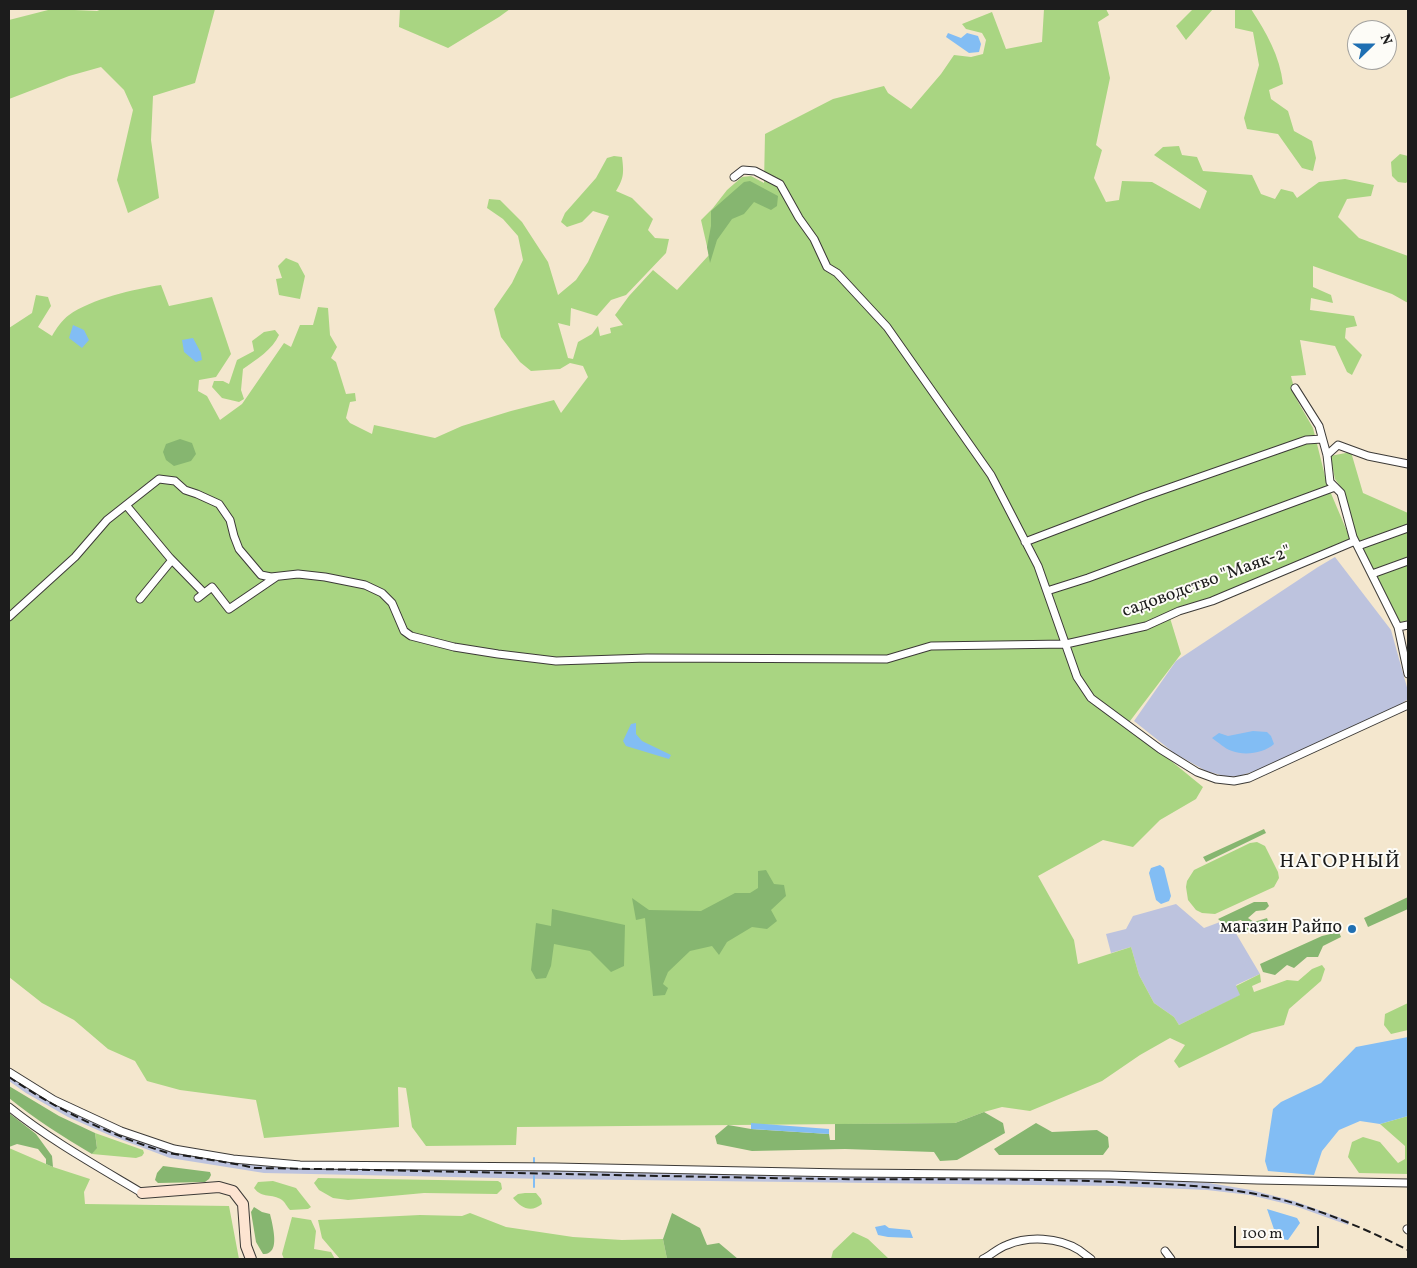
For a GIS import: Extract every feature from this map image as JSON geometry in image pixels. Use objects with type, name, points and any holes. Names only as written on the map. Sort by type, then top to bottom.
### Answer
[{"type":"street","points":[[734,177],[743,170],[755,171],[780,184],[799,218],[814,239],[827,267],[837,273],[887,327],[991,475],[1038,566],[1077,677],[1092,698],[1160,749],[1197,772],[1216,779],[1234,781],[1249,778],[1408,705]]},
{"type":"street","points":[[1295,388],[1319,426],[1327,455],[1330,482],[1341,493],[1357,544],[1398,627],[1408,674]]},
{"type":"street","points":[[1025,542],[1143,497],[1306,440],[1322,438]]},
{"type":"street","points":[[1327,455],[1338,445],[1368,456],[1408,464]]},
{"type":"street","points":[[9,617],[75,556],[107,520],[158,479],[175,481],[185,490],[219,504],[230,520],[239,549],[261,575],[277,577]]},
{"type":"street","points":[[1046,590],[1088,578],[1335,488]]},
{"type":"street","points":[[126,505],[201,596],[212,587],[228,609],[277,577]]},
{"type":"street","name":"садоводство \"Маяк-2\"","points":[[277,577],[298,574],[325,577],[364,586],[382,593],[392,603],[404,631],[411,636],[498,654],[556,661],[647,658],[887,659],[931,646],[1066,644],[1146,626],[1179,611],[1212,601],[1357,544],[1408,528]]},
{"type":"street","points":[[140,599],[172,560]]},
{"type":"street","points":[[1372,574],[1408,561]]},
{"type":"street","points":[[1398,627],[1408,625]]},
{"type":"street","points":[[9,1072],[54,1100],[121,1131],[174,1149],[233,1159],[300,1165],[556,1166],[872,1174],[1110,1174],[1257,1180],[1408,1183]]},
{"type":"street","points":[[9,1107],[25,1120],[83,1158],[142,1193],[219,1187],[233,1191],[244,1204],[246,1246],[251,1259]]},
{"type":"street","points":[[983,1259],[1005,1246],[1021,1240],[1045,1240],[1064,1243],[1091,1259]]},
{"type":"street","points":[[1165,1251],[1172,1259]]},
{"type":"shaded area","points":[[1335,557],[1391,630],[1408,691],[1408,699],[1401,704],[1255,771],[1228,777],[1206,771],[1174,753],[1134,721],[1176,661]]},
{"type":"shaded area","points":[[1176,904],[1204,928],[1220,922],[1223,928],[1231,925],[1260,974],[1236,985],[1241,995],[1179,1025],[1174,1017],[1154,1003],[1139,975],[1131,947],[1111,953],[1106,934],[1126,929],[1133,916]]},
{"type":"shaded area","points":[[9,1073],[23,1083],[171,1150],[256,1165],[969,1178],[1125,1178],[1209,1183],[1251,1190],[1294,1201],[1349,1221],[1348,1225],[1295,1206],[1250,1195],[1207,1190],[1115,1186],[548,1179],[264,1173],[170,1158],[109,1135],[68,1117],[26,1093],[9,1081]]},
{"type":"green space","points":[[52,9],[97,11],[102,9],[215,9],[195,83],[153,96],[151,140],[159,198],[128,213],[117,180],[133,110],[124,90],[101,67],[69,76],[9,99],[9,20]]},
{"type":"green space","points":[[400,9],[510,9],[448,48],[399,27]]},
{"type":"green space","points":[[1044,9],[1106,9],[1109,15],[1098,22],[1110,78],[1096,145],[1102,150],[1094,178],[1106,202],[1119,200],[1122,181],[1152,182],[1200,209],[1207,191],[1154,155],[1163,147],[1179,146],[1182,155],[1197,157],[1203,171],[1252,175],[1261,194],[1275,199],[1281,189],[1293,192],[1297,198],[1319,182],[1345,179],[1374,185],[1371,196],[1347,199],[1338,217],[1359,238],[1408,256],[1408,303],[1392,294],[1313,266],[1313,287],[1331,295],[1333,303],[1311,298],[1310,310],[1354,316],[1357,326],[1346,328],[1345,338],[1362,355],[1352,375],[1347,372],[1335,346],[1300,340],[1306,375],[1291,376],[1297,400],[1313,428],[1327,484],[1352,543],[1170,618],[1181,654],[1127,725],[1203,787],[1196,799],[1160,820],[1133,847],[1103,840],[1038,876],[1074,940],[1078,964],[1131,947],[1139,975],[1154,1003],[1174,1017],[1179,1025],[1240,995],[1236,986],[1260,974],[1261,982],[1252,986],[1254,992],[1287,980],[1298,981],[1312,969],[1322,965],[1325,969],[1321,981],[1289,1009],[1284,1025],[1252,1033],[1179,1068],[1174,1061],[1185,1045],[1170,1038],[1140,1055],[1102,1081],[1030,1111],[1002,1107],[955,1123],[517,1127],[516,1145],[426,1146],[412,1127],[406,1088],[398,1087],[399,1127],[264,1138],[256,1100],[180,1090],[147,1081],[135,1061],[108,1049],[74,1020],[42,1003],[9,977],[9,328],[32,313],[36,295],[48,297],[51,306],[38,327],[52,336],[64,319],[78,309],[138,289],[161,285],[169,306],[212,297],[231,354],[216,377],[199,380],[198,391],[207,396],[220,420],[242,404],[284,343],[291,347],[300,325],[313,325],[318,307],[328,308],[330,335],[337,347],[331,358],[336,362],[346,394],[355,393],[356,401],[350,402],[346,418],[350,423],[372,434],[374,425],[435,438],[462,426],[554,400],[561,413],[588,377],[583,366],[570,363],[560,369],[531,371],[520,362],[501,337],[494,309],[512,283],[523,260],[518,236],[503,219],[487,208],[489,199],[500,200],[522,222],[548,262],[558,295],[576,280],[588,262],[609,216],[593,211],[582,222],[567,227],[561,222],[565,213],[596,178],[607,158],[614,156],[622,157],[623,175],[616,191],[632,198],[653,219],[648,230],[655,238],[669,239],[666,253],[626,295],[611,300],[597,316],[571,308],[570,326],[558,323],[568,358],[573,359],[578,342],[592,334],[598,326],[600,336],[611,333],[610,328],[623,325],[615,315],[629,296],[653,270],[677,290],[709,255],[701,220],[727,190],[742,177],[751,176],[764,183],[765,134],[833,99],[884,86],[888,93],[911,109],[941,74],[954,55],[971,57],[983,54],[986,40],[982,33],[966,29],[962,24],[992,12],[1006,49],[1042,42]]},
{"type":"green space","points":[[1193,9],[1213,9],[1186,40],[1176,26]]},
{"type":"green space","points":[[1235,9],[1251,9],[1272,45],[1279,64],[1283,84],[1269,90],[1271,99],[1288,111],[1294,131],[1312,141],[1316,158],[1313,171],[1302,168],[1278,134],[1247,129],[1244,118],[1259,65],[1253,32],[1235,28]]},
{"type":"green space","points":[[1400,154],[1408,156],[1408,181],[1406,183],[1398,182],[1392,176],[1391,162]]},
{"type":"green space","points":[[750,181],[778,196],[777,206],[771,210],[754,202],[744,214],[732,219],[717,240],[710,263],[707,247],[711,226],[711,211],[744,182]]},
{"type":"green space","points":[[286,258],[298,263],[305,276],[300,299],[279,295],[276,279],[282,278],[278,266]]},
{"type":"green space","points":[[275,330],[279,335],[273,345],[243,369],[241,390],[244,399],[239,402],[222,398],[212,387],[214,381],[223,381],[229,384],[237,360],[254,351],[252,341],[264,332]]},
{"type":"green space","points":[[180,439],[192,443],[196,454],[191,461],[174,466],[166,460],[163,452],[166,444]]},
{"type":"green space","points":[[1351,452],[1363,493],[1408,513],[1408,621],[1400,622],[1355,534],[1345,493],[1335,479],[1330,456]]},
{"type":"green space","points":[[1264,829],[1266,833],[1206,862],[1203,857]]},
{"type":"green space","points":[[1257,842],[1265,846],[1278,872],[1279,878],[1274,887],[1215,914],[1202,913],[1196,910],[1188,900],[1186,887],[1187,881],[1194,870],[1250,843]]},
{"type":"green space","points":[[766,870],[774,884],[784,885],[786,896],[771,910],[777,921],[767,929],[752,927],[727,942],[719,955],[712,946],[690,951],[668,972],[663,984],[668,988],[665,995],[653,996],[645,918],[636,920],[632,898],[649,910],[701,911],[735,893],[750,893],[758,888],[758,871]]},
{"type":"green space","points":[[1408,897],[1408,909],[1368,927],[1364,918]]},
{"type":"green space","points":[[1254,902],[1267,902],[1269,906],[1265,910],[1256,911],[1248,918],[1254,922],[1267,918],[1268,921],[1241,934],[1244,924],[1241,920],[1224,924],[1218,919]]},
{"type":"green space","points":[[552,909],[625,925],[624,966],[611,972],[590,951],[554,944],[551,966],[546,978],[536,979],[531,970],[536,923],[551,926]]},
{"type":"green space","points":[[1339,932],[1341,937],[1323,946],[1318,957],[1307,957],[1294,968],[1287,965],[1275,975],[1263,972],[1260,964],[1322,936]]},
{"type":"green space","points":[[1408,1003],[1408,1030],[1391,1034],[1384,1025],[1385,1014]]},
{"type":"green space","points":[[9,1086],[59,1116],[95,1133],[97,1148],[92,1154],[39,1120],[9,1098]]},
{"type":"green space","points":[[984,1112],[1003,1123],[1005,1133],[957,1160],[940,1161],[934,1152],[845,1149],[752,1151],[717,1144],[715,1136],[728,1125],[751,1129],[829,1134],[830,1140],[835,1140],[835,1124],[955,1123]]},
{"type":"green space","points":[[9,1113],[36,1134],[52,1156],[53,1167],[46,1164],[46,1159],[38,1149],[17,1144],[9,1147]]},
{"type":"green space","points":[[1408,1116],[1408,1174],[1359,1173],[1348,1157],[1352,1142],[1363,1137],[1380,1142],[1398,1163],[1405,1159],[1405,1146],[1380,1124]]},
{"type":"green space","points":[[1036,1123],[1052,1132],[1097,1130],[1108,1137],[1109,1147],[1103,1155],[999,1155],[994,1149]]},
{"type":"green space","points":[[95,1133],[143,1150],[144,1153],[136,1158],[92,1154],[97,1147]]},
{"type":"green space","points":[[9,1148],[53,1167],[90,1179],[84,1192],[85,1204],[229,1206],[239,1259],[9,1259]]},
{"type":"green space","points":[[163,1166],[210,1172],[211,1175],[205,1182],[158,1183],[155,1180],[157,1173]]},
{"type":"green space","points":[[318,1178],[498,1181],[501,1183],[502,1189],[497,1194],[424,1193],[348,1200],[333,1198],[319,1190],[314,1183]]},
{"type":"green space","points":[[273,1181],[296,1188],[311,1207],[308,1209],[290,1210],[282,1200],[260,1194],[254,1188],[258,1182]]},
{"type":"green space","points":[[536,1193],[541,1199],[542,1204],[530,1209],[523,1207],[513,1198],[518,1194]]},
{"type":"green space","points":[[254,1207],[270,1214],[274,1244],[271,1251],[267,1254],[263,1254],[256,1242],[251,1212]]},
{"type":"green space","points":[[470,1213],[506,1227],[573,1237],[622,1240],[663,1239],[667,1259],[340,1259],[322,1238],[318,1220],[420,1215],[462,1216]]},
{"type":"green space","points":[[672,1213],[700,1228],[707,1245],[719,1243],[738,1259],[667,1259],[663,1239]]},
{"type":"green space","points":[[292,1217],[311,1220],[316,1231],[314,1249],[331,1252],[335,1259],[284,1259],[282,1254]]},
{"type":"green space","points":[[853,1232],[868,1239],[889,1259],[831,1259],[833,1251]]},
{"type":"water","points":[[948,33],[961,38],[967,33],[978,36],[981,44],[979,52],[969,53],[946,37]]},
{"type":"water","points":[[73,325],[84,330],[89,340],[82,348],[69,338]]},
{"type":"water","points":[[193,338],[201,353],[202,360],[196,362],[184,352],[182,340]]},
{"type":"water","points":[[636,723],[636,734],[642,741],[671,755],[669,759],[626,746],[623,741],[631,724]]},
{"type":"water","points":[[1253,731],[1267,732],[1274,744],[1265,750],[1237,753],[1224,747],[1212,738],[1219,733],[1228,736]]},
{"type":"water","points":[[1160,865],[1164,868],[1171,896],[1169,901],[1161,904],[1156,900],[1149,873],[1151,868]]},
{"type":"water","points":[[1408,1037],[1408,1116],[1380,1124],[1360,1121],[1339,1130],[1322,1151],[1314,1175],[1268,1171],[1265,1161],[1273,1109],[1281,1102],[1321,1083],[1356,1047]]},
{"type":"water","points":[[751,1123],[829,1129],[829,1134],[751,1129]]},
{"type":"water","points":[[1267,1209],[1297,1218],[1300,1223],[1288,1240],[1277,1238]]},
{"type":"water","points":[[885,1225],[889,1228],[910,1230],[913,1238],[878,1235],[875,1227]]},
{"type":"waterway","points":[[534,1158],[534,1163]]},
{"type":"waterway","points":[[534,1176],[534,1187]]},
{"type":"railway","points":[[9,1077],[66,1111],[126,1139],[168,1153],[255,1168],[829,1179],[1044,1180],[1179,1185],[1242,1192],[1283,1200],[1347,1222],[1408,1250]]},
{"type":"place","name":"магазин Райпо","points":[[1352,929]]},
{"type":"district","name":"НАГОРНЫЙ","points":[[1340,863]]}]
